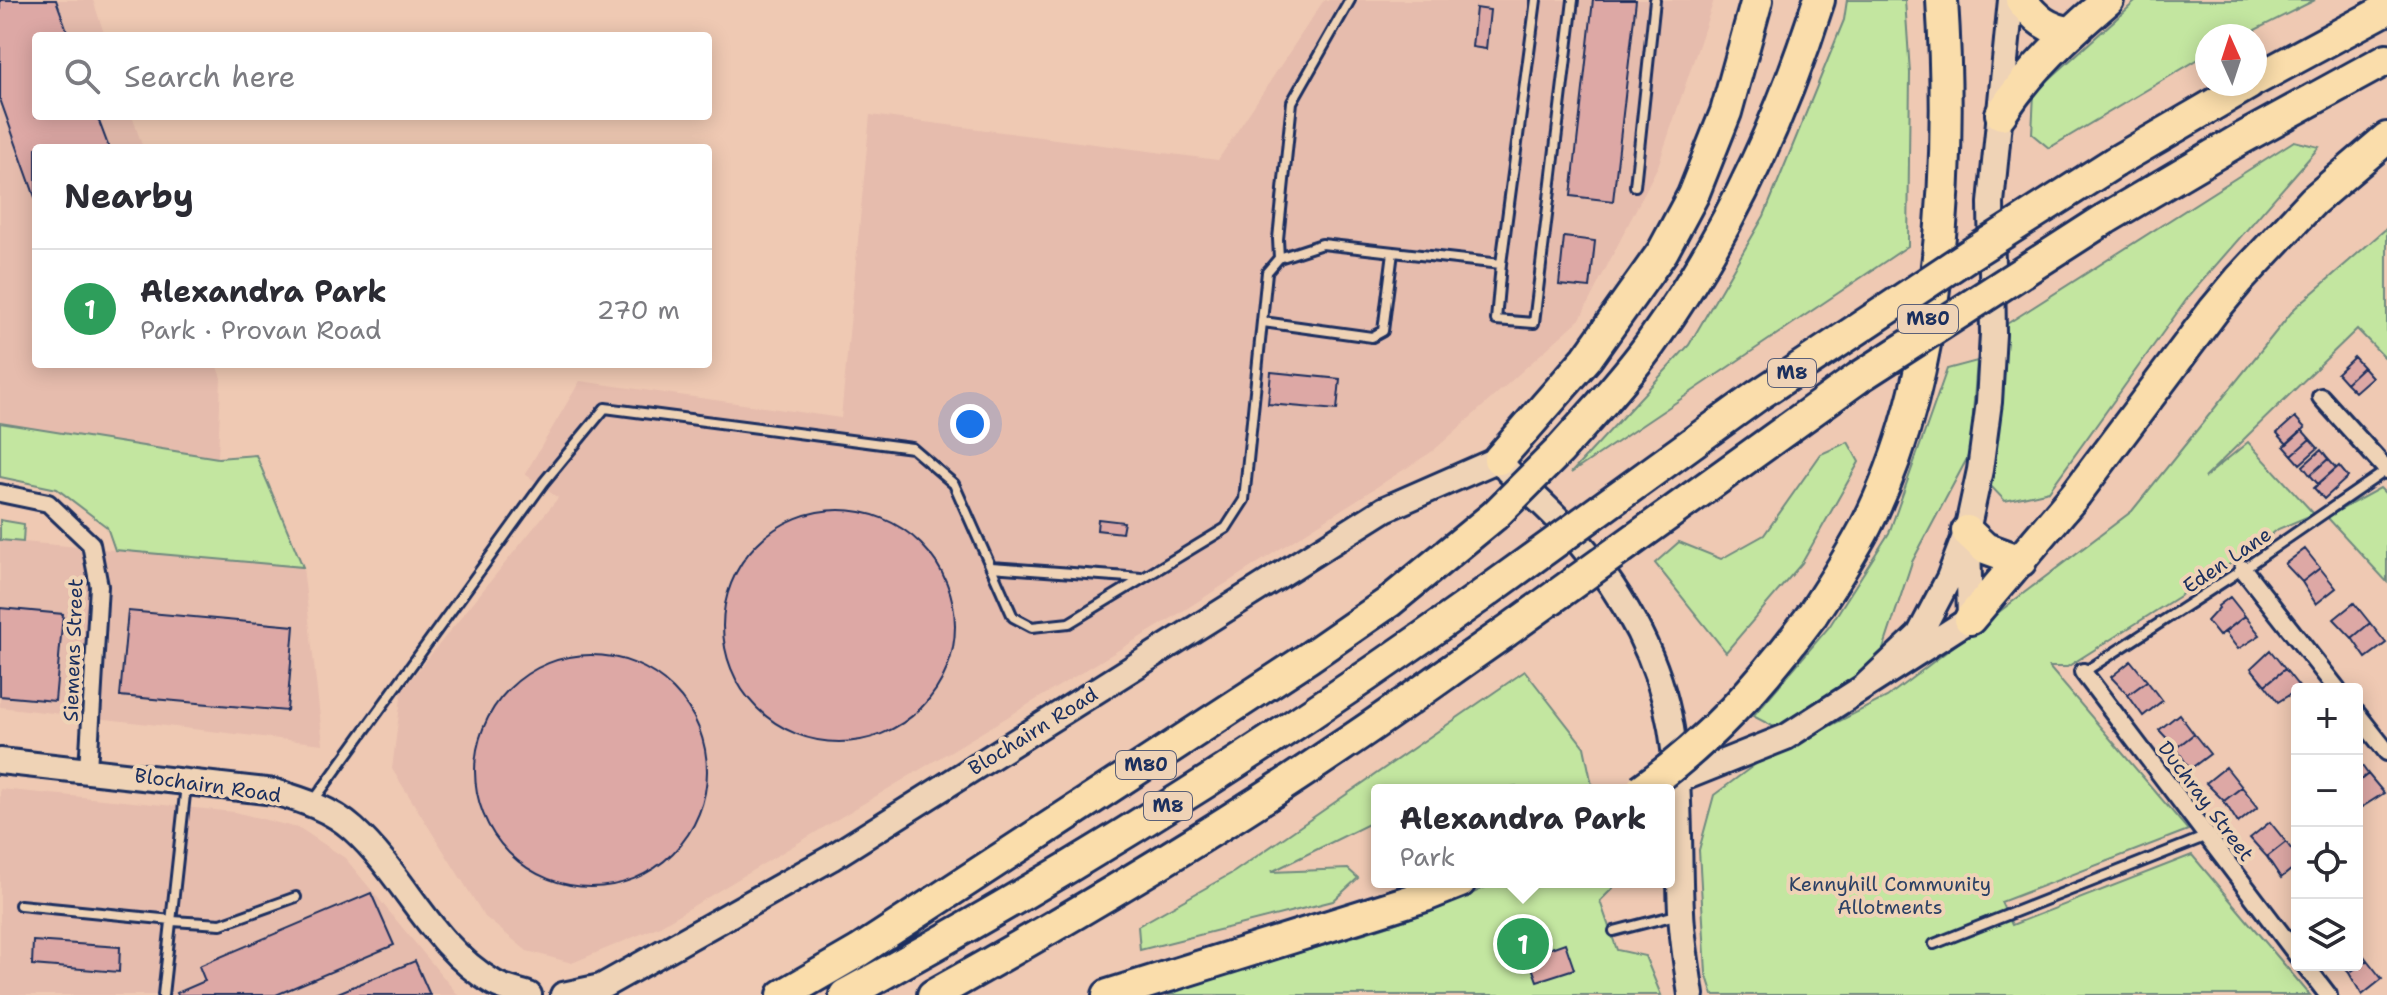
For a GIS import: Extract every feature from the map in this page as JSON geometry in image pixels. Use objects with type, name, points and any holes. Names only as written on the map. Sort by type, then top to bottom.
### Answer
[{"type":"highway","points":[[1499,459],[1587,358],[1663,251],[1693,195],[1726,112],[1757,0]]},
{"type":"highway","name":"M80","points":[[783,995],[859,951],[1308,658],[1389,602],[1495,515],[1559,451],[1652,342],[1726,225],[1780,108],[1819,0]]},
{"type":"highway","name":"M80","points":[[1649,784],[1687,755],[1748,697],[1812,615],[1867,524],[1899,444],[1919,376],[1944,181],[1946,101],[1942,0]]},
{"type":"highway","points":[[2021,0],[2035,18],[2058,30],[2071,32]]},
{"type":"highway","points":[[2001,114],[2019,86],[2071,32],[2108,0]]},
{"type":"highway","points":[[2267,74],[2387,9]]},
{"type":"highway","name":"M8","points":[[933,995],[1103,897],[1339,749],[1858,378],[2105,219],[2387,59]]},
{"type":"highway","name":"M8","points":[[845,995],[1098,849],[1227,770],[1478,598],[1757,396],[2115,162],[2228,96]]},
{"type":"highway","points":[[1970,619],[2076,494],[2239,280],[2313,201],[2387,138]]},
{"type":"highway","points":[[1967,531],[1985,548],[2021,561]]},
{"type":"highway","points":[[1108,995],[1445,888]]},
{"type":"street","points":[[1866,685],[1919,635],[1943,593],[1967,531],[1980,470],[1989,402],[1993,334],[1991,203],[2011,0]]},
{"type":"street","points":[[2321,397],[2387,470]]},
{"type":"street","points":[[1499,459],[1577,539],[1614,589],[1649,651],[1662,688],[1671,730],[1681,914],[1691,995]]},
{"type":"street","name":"Blochairn Road","points":[[563,995],[601,987],[831,858],[1385,509],[1499,459]]},
{"type":"street","name":"Siemens Street","points":[[0,493],[48,503],[91,544],[99,586],[88,769]]},
{"type":"street","points":[[1676,781],[1786,737],[1970,619],[1967,531]]},
{"type":"street","points":[[2243,569],[2332,683]]},
{"type":"street","name":"Duchray Street","points":[[2083,672],[2291,947]]},
{"type":"street","points":[[2363,722],[2387,752]]},
{"type":"street","name":"Blochairn Road","points":[[0,761],[187,780],[275,792],[312,803],[350,826],[375,851],[449,949],[496,984],[529,995]]},
{"type":"street","points":[[2310,971],[2328,995]]},
{"type":"lane","points":[[1279,258],[1278,239],[1292,102],[1350,0]]},
{"type":"lane","points":[[1536,0],[1496,320],[1534,323],[1573,0]]},
{"type":"lane","points":[[1635,186],[1655,0]]},
{"type":"lane","points":[[312,803],[544,482],[605,408],[912,448],[954,484],[1013,617],[1032,627],[1069,623],[1226,528],[1244,500],[1267,272],[1279,258],[1322,244],[1501,264]]},
{"type":"lane","points":[[1263,322],[1372,337],[1383,331],[1393,252]]},
{"type":"lane","name":"Eden Lane","points":[[2083,672],[2243,569],[2387,470]]},
{"type":"lane","points":[[991,567],[1144,578]]},
{"type":"lane","points":[[163,995],[187,780]]},
{"type":"lane","points":[[1934,944],[2207,836]]},
{"type":"lane","points":[[20,905],[221,924],[296,897]]},
{"type":"lane","points":[[1614,931],[1681,914]]},
{"type":"shaded area","points":[[0,0],[93,0],[104,32],[32,32],[32,120],[133,120],[142,144],[32,144],[32,368],[217,368],[221,378],[218,458],[0,423]]},
{"type":"shaded area","points":[[1324,0],[1714,0],[1658,166],[1580,319],[1433,451],[1172,618],[660,926],[572,963],[527,951],[485,917],[392,769],[402,690],[558,498],[525,474],[580,381],[841,418],[870,115],[1218,160]]},
{"type":"shaded area","points":[[0,540],[303,567],[323,744],[0,707]]},
{"type":"shaded area","points":[[0,789],[235,812],[301,829],[345,858],[458,995],[0,995]]},
{"type":"green space","points":[[1847,0],[1905,0],[1910,73],[1908,246],[1571,473],[1689,345],[1764,216],[1844,20]]},
{"type":"green space","points":[[2137,0],[2315,0],[2267,24],[2195,24],[2195,61],[2049,148],[2032,134],[2034,93]]},
{"type":"green space","points":[[2294,141],[2319,147],[2189,296],[2049,491],[2005,501],[1986,481],[2002,327]]},
{"type":"green space","name":"Kennyhill Community Allotments","points":[[2387,228],[2387,360],[2357,329],[2204,478],[2248,442],[2314,514],[2278,529],[2252,550],[2067,667],[2049,667],[2188,830],[2001,902],[2012,925],[2192,855],[2310,995],[1713,995],[1706,973],[1699,850],[1714,795],[1757,763],[1887,697],[2132,511],[2295,308]]},
{"type":"green space","points":[[1977,361],[1970,453],[1912,562],[1875,674],[1780,730],[1753,716],[1829,627],[1889,533],[1947,369]]},
{"type":"green space","points":[[0,423],[218,458],[256,455],[303,567],[115,550],[107,527],[57,489],[0,477]]},
{"type":"green space","points":[[1848,442],[1859,462],[1802,563],[1726,652],[1655,563],[1679,542],[1721,559],[1764,535],[1821,454]]},
{"type":"green space","points":[[2380,488],[2387,495],[2387,582],[2327,517]]},
{"type":"green space","points":[[0,520],[24,524],[23,542],[0,540]]},
{"type":"green space","points":[[1525,671],[1584,747],[1592,784],[1371,784],[1371,823],[1271,872],[1348,869],[1358,878],[1333,901],[1140,950],[1138,926],[1234,872]]},
{"type":"green space","points":[[1483,888],[1613,888],[1600,901],[1617,950],[1645,956],[1661,995],[1168,995],[1375,930]]},
{"type":"building","points":[[0,0],[56,0],[68,32],[32,32],[32,120],[98,120],[108,144],[32,144],[32,189],[0,99]]},
{"type":"building","points":[[1593,0],[1636,0],[1613,201],[1571,196]]},
{"type":"building","points":[[1476,8],[1490,10],[1486,49],[1472,47]]},
{"type":"building","points":[[1564,237],[1595,241],[1590,288],[1559,285]]},
{"type":"building","points":[[2354,357],[2363,367],[2346,383],[2337,373]]},
{"type":"building","points":[[2363,367],[2372,377],[2355,392],[2346,383]]},
{"type":"building","points":[[1271,372],[1340,379],[1337,410],[1268,404]]},
{"type":"building","points":[[2295,417],[2305,428],[2287,444],[2277,433]]},
{"type":"building","points":[[2302,430],[2310,439],[2292,455],[2284,446]]},
{"type":"building","points":[[2310,439],[2318,448],[2300,464],[2292,455]]},
{"type":"building","points":[[2321,450],[2328,459],[2310,475],[2303,466]]},
{"type":"building","points":[[2328,459],[2336,468],[2318,484],[2310,475]]},
{"type":"building","points":[[2339,466],[2348,477],[2324,499],[2314,488]]},
{"type":"building","points":[[839,510],[862,512],[883,519],[904,529],[921,544],[936,561],[946,582],[953,603],[953,649],[946,670],[936,691],[921,708],[904,723],[883,733],[862,740],[839,742],[816,740],[795,733],[774,723],[757,708],[742,691],[732,670],[725,649],[723,626],[725,603],[732,582],[742,561],[757,544],[774,529],[795,519],[816,512]]},
{"type":"building","points":[[1098,519],[1124,522],[1122,533],[1097,530]]},
{"type":"building","points":[[2305,549],[2320,568],[2302,582],[2285,564]]},
{"type":"building","points":[[2320,568],[2336,588],[2316,604],[2302,582]]},
{"type":"building","points":[[2230,597],[2245,616],[2219,636],[2207,621],[2218,606]]},
{"type":"building","points":[[2354,603],[2370,623],[2352,638],[2334,619]]},
{"type":"building","points":[[0,608],[63,614],[55,701],[0,696]]},
{"type":"building","points":[[128,611],[294,626],[287,711],[120,696]]},
{"type":"building","points":[[2245,616],[2260,635],[2238,649],[2225,632]]},
{"type":"building","points":[[2370,623],[2386,643],[2366,658],[2352,638]]},
{"type":"building","points":[[2270,650],[2285,669],[2265,685],[2251,668]]},
{"type":"building","points":[[591,655],[614,657],[635,664],[656,674],[673,689],[688,706],[698,727],[705,748],[705,794],[698,815],[688,836],[673,853],[656,868],[635,878],[614,885],[591,887],[568,885],[547,878],[526,868],[509,853],[494,836],[484,815],[477,794],[475,771],[477,748],[484,727],[494,706],[509,689],[526,674],[547,664],[568,657]]},
{"type":"building","points":[[2131,661],[2147,681],[2128,695],[2111,677]]},
{"type":"building","points":[[2285,669],[2296,683],[2291,683],[2291,694],[2278,702],[2265,685]]},
{"type":"building","points":[[2147,681],[2162,701],[2143,716],[2128,695]]},
{"type":"building","points":[[2179,714],[2194,734],[2176,748],[2159,730]]},
{"type":"building","points":[[2194,734],[2210,754],[2190,769],[2176,748]]},
{"type":"building","points":[[2226,767],[2242,787],[2224,801],[2206,783]]},
{"type":"building","points":[[2368,774],[2384,793],[2363,806],[2363,778]]},
{"type":"building","points":[[2242,787],[2258,807],[2238,823],[2224,801]]},
{"type":"building","points":[[2270,822],[2286,842],[2267,857],[2250,838]]},
{"type":"building","points":[[2286,842],[2291,849],[2291,870],[2281,878],[2267,857]]},
{"type":"building","points":[[371,893],[394,945],[276,995],[178,995],[205,981],[199,966]]},
{"type":"building","points":[[33,941],[120,947],[119,972],[32,965]]},
{"type":"building","points":[[1565,943],[1574,969],[1537,981],[1528,956]]},
{"type":"building","points":[[2367,960],[2382,979],[2362,995],[2349,973],[2363,971],[2363,963]]},
{"type":"building","points":[[415,961],[430,995],[333,995]]},
{"type":"place","name":"Alexandra Park","points":[[1523,944]]}]
